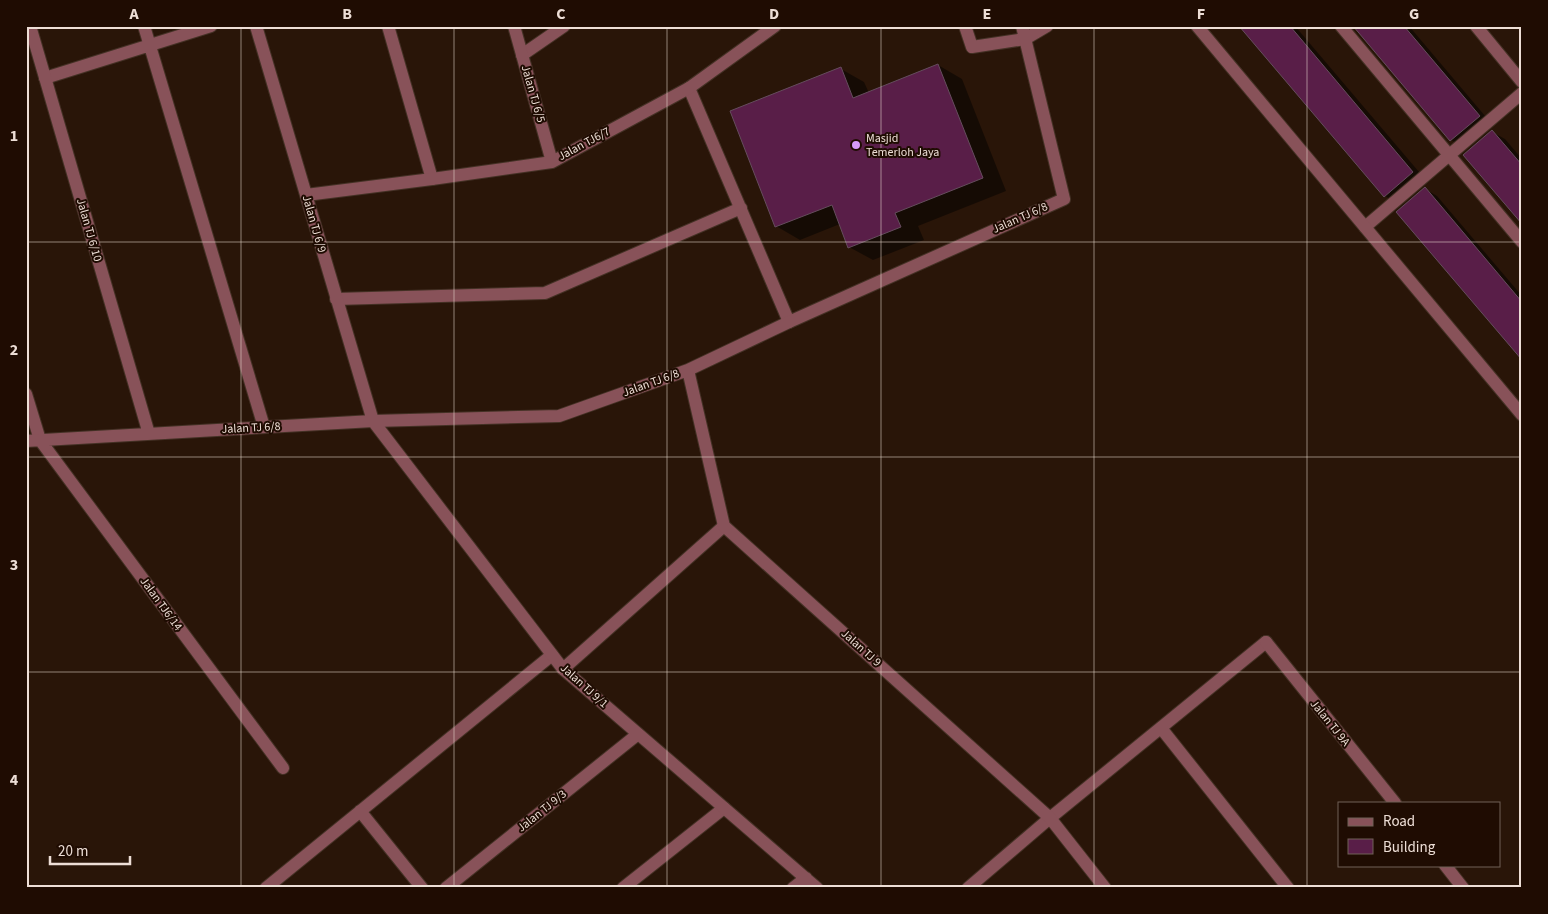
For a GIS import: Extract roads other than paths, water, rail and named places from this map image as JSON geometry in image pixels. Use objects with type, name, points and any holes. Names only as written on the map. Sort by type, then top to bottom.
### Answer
[{"type":"street","name":"Jalan TJ 6/10","points":[[30,26],[149,434]]},
{"type":"street","points":[[144,26],[264,427]]},
{"type":"street","points":[[45,78],[211,26]]},
{"type":"street","name":"Jalan TJ 6/9","points":[[256,26],[373,421]]},
{"type":"street","points":[[388,26],[432,179]]},
{"type":"street","name":"Jalan TJ 6/5","points":[[514,26],[552,162]]},
{"type":"street","points":[[522,55],[564,26]]},
{"type":"street","name":"Jalan TJ6/7","points":[[306,195],[552,162],[689,88],[775,26]]},
{"type":"street","points":[[965,26],[972,47],[1047,26]]},
{"type":"street","points":[[1197,26],[1522,414]]},
{"type":"street","points":[[1341,26],[1522,242]]},
{"type":"street","points":[[1476,26],[1522,82]]},
{"type":"street","name":"Jalan TJ 6/8","points":[[26,441],[373,421],[559,416],[688,370],[789,322],[1064,199],[1023,32]]},
{"type":"street","points":[[689,88],[789,322]]},
{"type":"street","points":[[1365,227],[1522,93]]},
{"type":"street","points":[[336,299],[545,293],[741,208]]},
{"type":"street","points":[[563,669],[724,526],[688,370]]},
{"type":"street","name":"Jalan TJ6/14","points":[[26,394],[40,440],[282,768]]},
{"type":"street","name":"Jalan TJ 9/1","points":[[373,421],[563,669],[817,888]]},
{"type":"street","name":"Jalan TJ 9","points":[[724,526],[1050,818],[1105,888]]},
{"type":"street","name":"Jalan TJ 9A","points":[[1161,728],[1266,642],[1394,802]]},
{"type":"street","points":[[266,888],[552,655]]},
{"type":"street","points":[[968,888],[1050,818],[1161,728],[1288,888]]},
{"type":"street","name":"Jalan TJ 9/3","points":[[446,888],[638,734]]},
{"type":"street","points":[[623,888],[724,808]]},
{"type":"street","points":[[360,811],[422,888]]},
{"type":"street","points":[[1446,866],[1463,888]]},
{"type":"street","points":[[794,888],[806,878]]},
{"type":"place","name":"Masjid Temerloh Jaya","points":[[856,145]]}]
